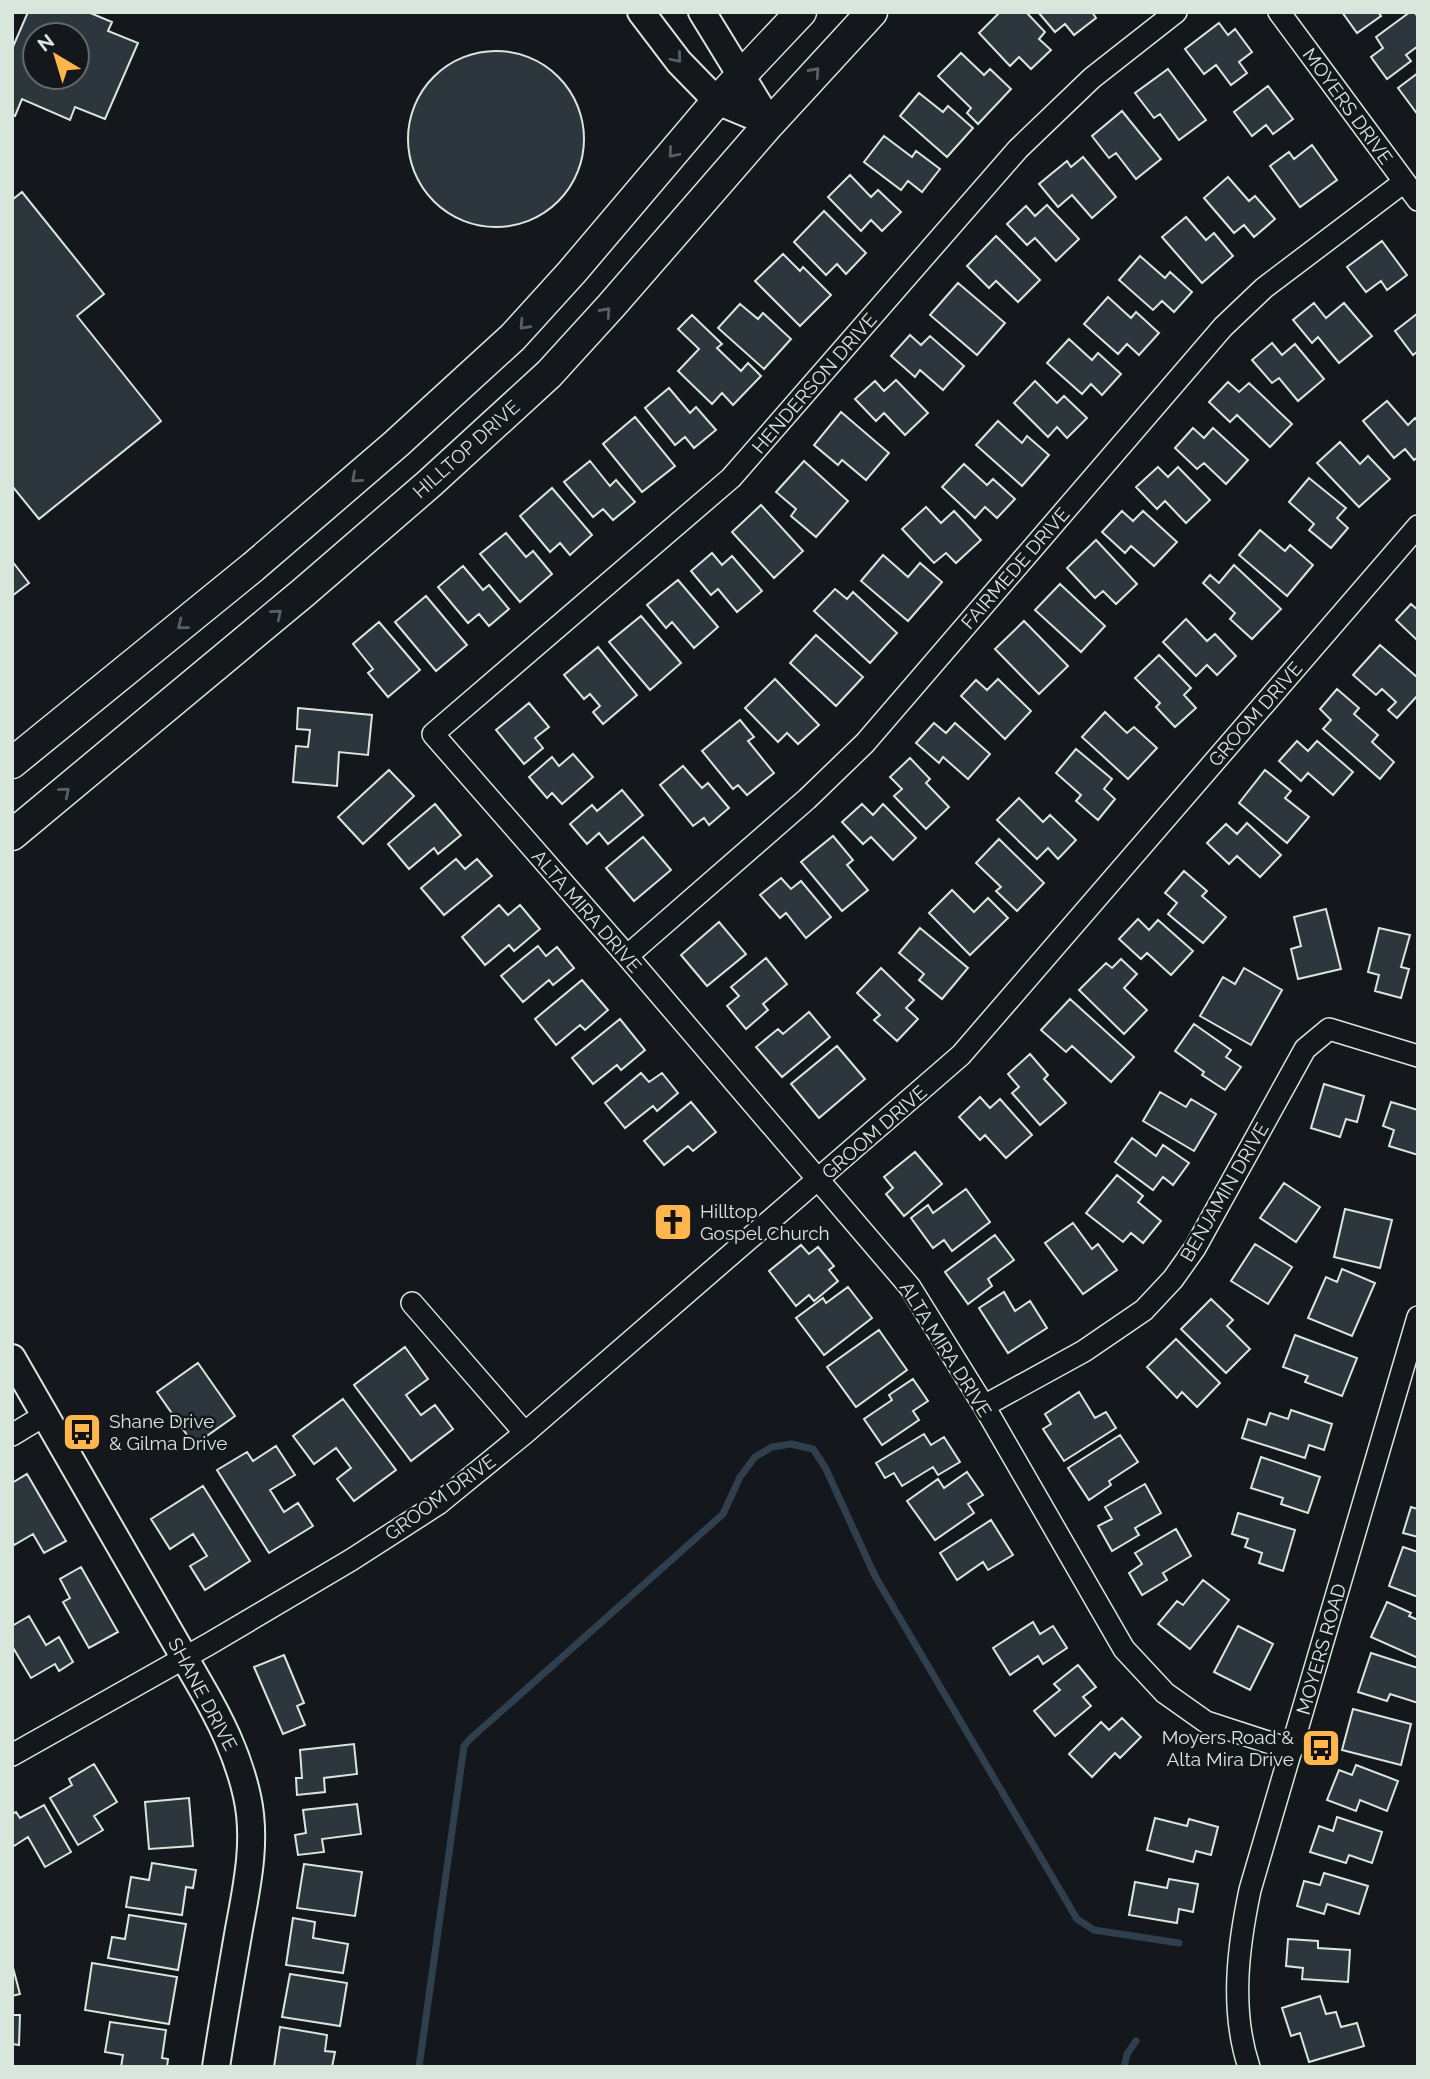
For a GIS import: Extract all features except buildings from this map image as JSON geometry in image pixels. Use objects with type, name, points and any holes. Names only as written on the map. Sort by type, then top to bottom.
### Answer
[{"type":"main road","points":[[12,763],[263,558],[396,444],[513,337],[572,272],[717,101],[801,12]]},
{"type":"main road","name":"HILLTOP DRIVE","points":[[12,835],[315,583],[549,374],[770,123],[872,12]]},
{"type":"street","points":[[641,12],[679,62],[717,101],[770,123]]},
{"type":"street","points":[[702,12],[770,123]]},
{"type":"street","name":"HENDERSON DRIVE","points":[[433,734],[731,478],[1018,149],[1092,78],[1176,12]]},
{"type":"street","name":"MOYERS DRIVE","points":[[1279,12],[1418,200]]},
{"type":"street","name":"FAIRMEDE DRIVE","points":[[627,956],[807,799],[865,743],[1223,327],[1264,288],[1404,182]]},
{"type":"street","name":"GROOM DRIVE","points":[[12,1755],[186,1658],[439,1504],[818,1180],[961,1055],[1418,526]]},
{"type":"street","name":"ALTA MIRA DRIVE","points":[[433,734],[910,1287],[984,1406],[1124,1649],[1165,1693],[1206,1722],[1292,1750]]},
{"type":"street","name":"BENJAMIN DRIVE","points":[[984,1406],[1084,1351],[1144,1310],[1195,1248],[1305,1049],[1329,1029],[1418,1056]]},
{"type":"street","points":[[412,1303],[525,1433]]},
{"type":"street","name":"MOYERS ROAD","points":[[1249,2067],[1242,2034],[1238,1986],[1243,1922],[1250,1890],[1418,1317]]},
{"type":"street","name":"SHANE DRIVE","points":[[12,1358],[186,1658],[237,1759],[247,1798],[251,1837],[247,1884],[216,2067]]},
{"type":"street","points":[[12,1435],[45,1415]]},
{"type":"waterway","points":[[419,2067],[464,1746],[723,1514],[740,1477],[755,1457],[772,1447],[791,1444],[813,1449],[825,1467],[875,1576],[1077,1919],[1094,1930],[1179,1943]]},
{"type":"waterway","points":[[1124,2067],[1127,2054],[1136,2041]]},
{"type":"place","name":"Hilltop Gospel Church","points":[[673,1222]]},
{"type":"place","name":"Shane Drive & Gilma Drive","points":[[82,1432]]},
{"type":"place","name":"Moyers Road & Alta Mira Drive","points":[[1321,1748]]}]
